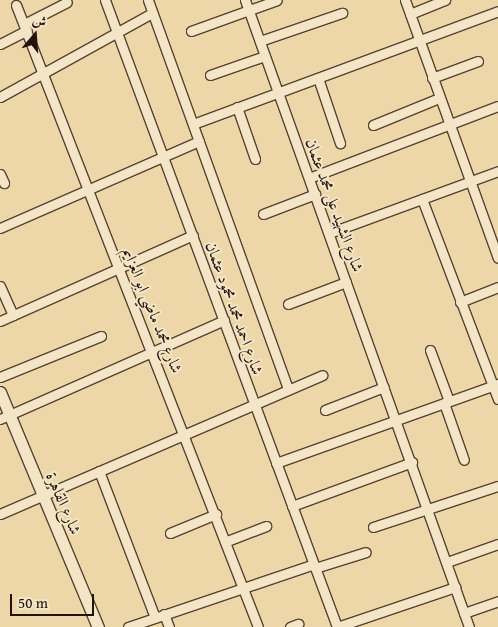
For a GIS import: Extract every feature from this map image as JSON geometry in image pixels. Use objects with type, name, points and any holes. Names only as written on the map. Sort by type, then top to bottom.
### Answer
[{"type":"street","name":"شارع احمد محمد محمود عثمان","points":[[105,0],[337,627]]},
{"type":"street","points":[[148,0],[288,389]]},
{"type":"street","name":"شارع الشهيد على محمد عثمان","points":[[245,0],[397,420],[469,627]]},
{"type":"street","points":[[191,31],[277,0]]},
{"type":"street","points":[[405,0],[469,181],[494,234],[498,258]]},
{"type":"street","points":[[410,14],[445,0]]},
{"type":"street","points":[[0,44],[67,2]]},
{"type":"street","name":"شارع محمد ماضي ابو العزايم","points":[[16,5],[44,71],[89,190],[186,432],[258,627]]},
{"type":"street","points":[[193,124],[498,11]]},
{"type":"street","points":[[0,97],[152,13]]},
{"type":"street","points":[[260,41],[342,13]]},
{"type":"street","points":[[210,75],[265,56]]},
{"type":"street","points":[[432,78],[478,61]]},
{"type":"street","points":[[318,78],[340,143]]},
{"type":"street","points":[[373,125],[439,98]]},
{"type":"street","points":[[309,178],[498,106]]},
{"type":"street","points":[[237,108],[254,160]]},
{"type":"street","points":[[0,228],[199,141]]},
{"type":"street","points":[[329,233],[498,171]]},
{"type":"street","points":[[0,174],[4,183]]},
{"type":"street","points":[[263,214],[315,194]]},
{"type":"street","points":[[422,199],[460,302],[495,385],[498,399]]},
{"type":"street","points":[[0,321],[192,235]]},
{"type":"street","points":[[288,304],[346,282]]},
{"type":"street","points":[[0,286],[13,316]]},
{"type":"street","points":[[460,302],[498,287]]},
{"type":"street","points":[[5,417],[224,320]]},
{"type":"street","points":[[0,377],[101,336]]},
{"type":"street","points":[[430,350],[464,460]]},
{"type":"street","points":[[0,514],[186,432],[322,375]]},
{"type":"street","points":[[276,463],[495,385]]},
{"type":"street","points":[[324,410],[384,387]]},
{"type":"street","name":"شارع القاهرة","points":[[0,392],[5,417],[43,496],[98,627]]},
{"type":"street","points":[[292,506],[412,462]]},
{"type":"street","points":[[98,471],[160,616],[169,627]]},
{"type":"street","points":[[373,527],[498,486]]},
{"type":"street","points":[[170,533],[216,514]]},
{"type":"street","points":[[227,542],[266,526]]},
{"type":"street","points":[[447,562],[498,544]]},
{"type":"street","points":[[128,627],[244,588],[366,552]]},
{"type":"street","points":[[337,627],[455,587]]},
{"type":"street","points":[[464,613],[498,601]]}]
